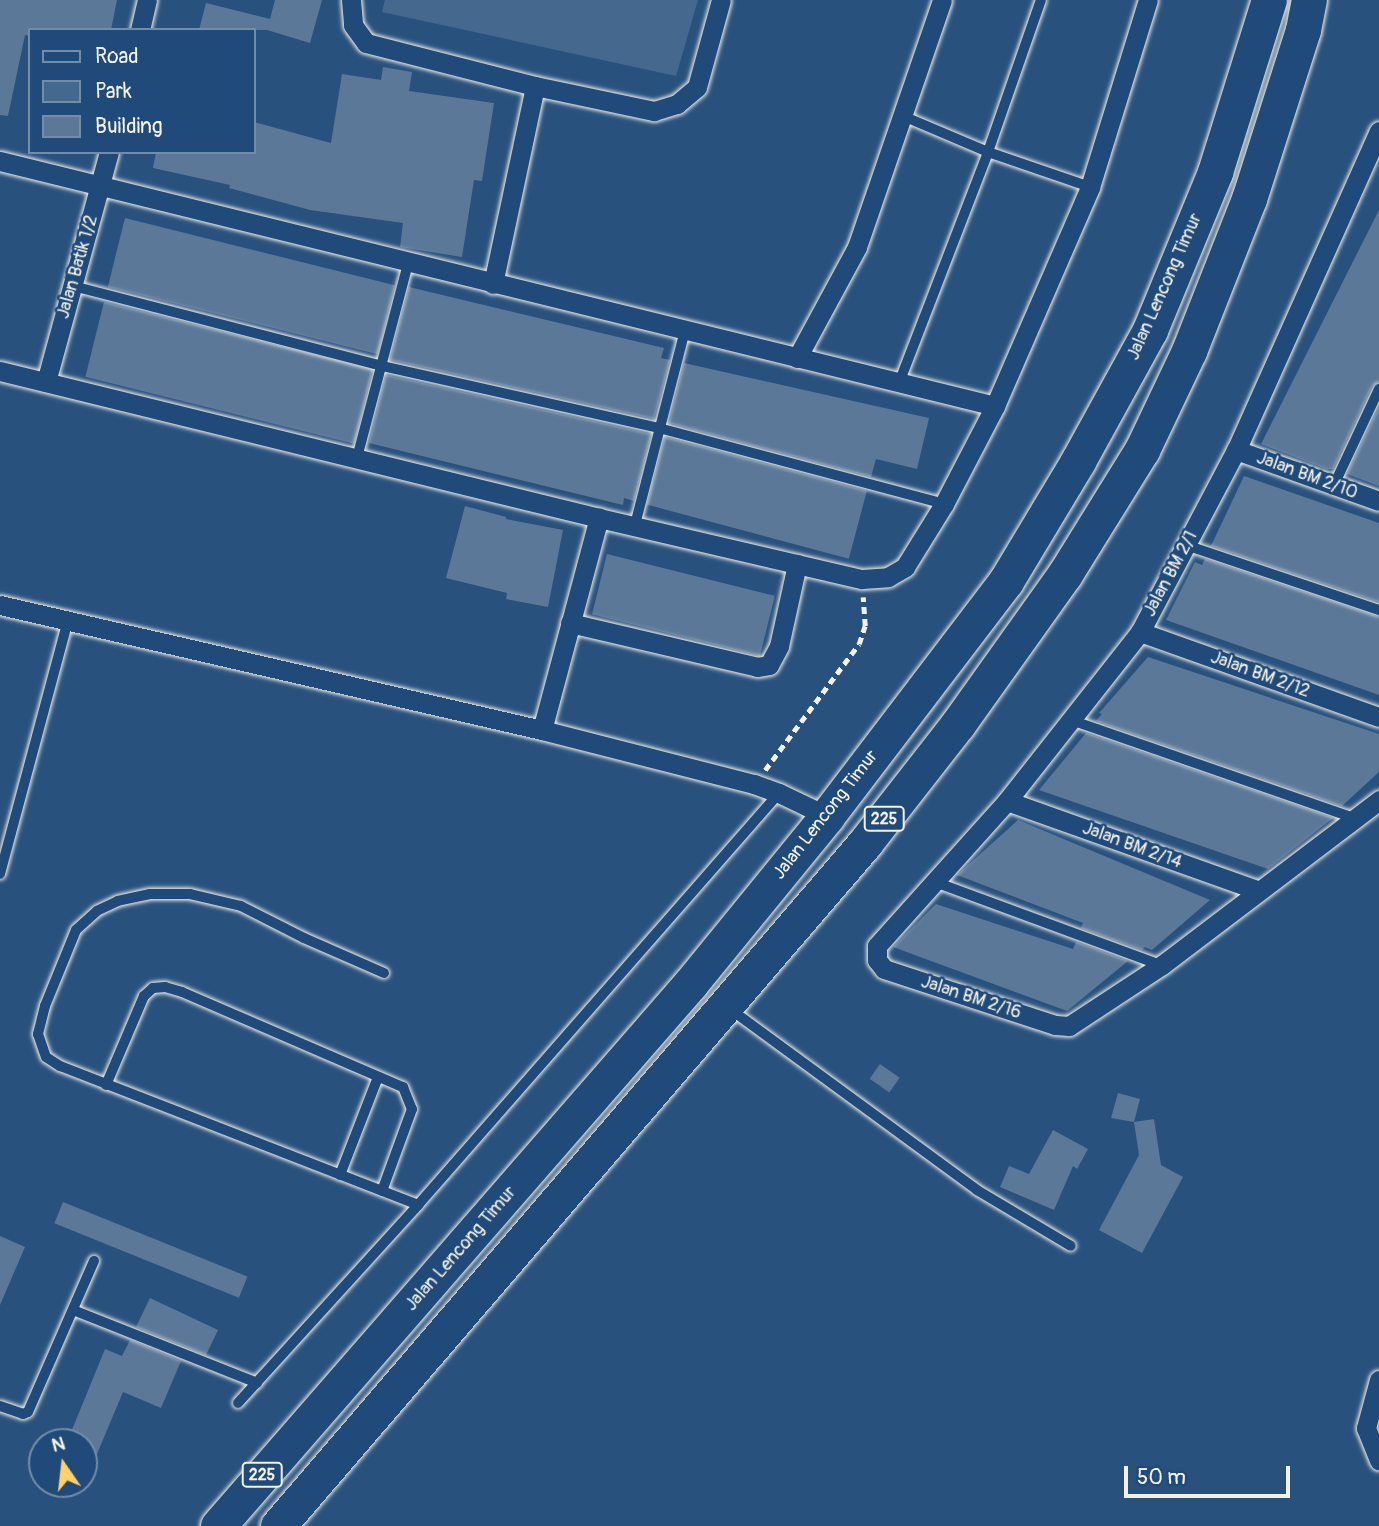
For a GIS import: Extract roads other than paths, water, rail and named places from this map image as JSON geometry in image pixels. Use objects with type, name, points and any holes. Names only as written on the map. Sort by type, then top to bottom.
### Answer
[{"type":"highway","name":"Jalan Lencong Timur","points":[[218,1526],[691,984],[827,816],[1006,581],[1150,330],[1215,172],[1269,0]]},
{"type":"highway","name":"225","points":[[278,1526],[723,1005],[865,843],[958,724],[1065,574],[1142,450],[1189,351],[1249,199],[1303,30],[1309,0]]},
{"type":"street","points":[[140,28],[147,0]]},
{"type":"street","points":[[352,0],[353,25],[366,43],[535,86],[654,111],[677,104],[697,87],[722,0]]},
{"type":"street","points":[[797,358],[857,247],[942,0]]},
{"type":"street","points":[[0,371],[797,564],[862,579],[888,577],[905,567],[944,504],[995,406],[1090,187],[1148,0]]},
{"type":"street","points":[[493,284],[535,86]]},
{"type":"street","name":"Jalan BM 2/1","points":[[877,960],[877,946],[1007,801],[1140,632],[1236,450],[1379,131]]},
{"type":"street","name":"Jalan Batik 1/2","points":[[46,382],[109,154]]},
{"type":"street","points":[[0,160],[995,406]]},
{"type":"street","name":"Jalan BM 2/10","points":[[1236,450],[1379,501]]},
{"type":"street","points":[[542,730],[599,518]]},
{"type":"street","points":[[570,623],[757,667],[769,665],[779,646],[797,564]]},
{"type":"street","points":[[0,605],[542,730],[754,784],[827,816]]},
{"type":"street","name":"Jalan BM 2/12","points":[[1140,632],[1379,717]]},
{"type":"street","points":[[1162,965],[1257,890],[1379,800]]},
{"type":"street","name":"Jalan BM 2/14","points":[[1007,801],[1257,890]]},
{"type":"street","name":"Jalan BM 2/16","points":[[877,960],[884,970],[1055,1025],[1069,1026],[1162,965]]},
{"type":"street","points":[[1379,1380],[1366,1428],[1379,1461]]},
{"type":"lane","points":[[899,383],[988,152],[1041,0]]},
{"type":"lane","points":[[902,116],[988,152],[1090,187]]},
{"type":"lane","points":[[357,458],[408,263]]},
{"type":"lane","points":[[73,286],[382,366],[659,428],[944,504]]},
{"type":"lane","points":[[635,525],[685,330]]},
{"type":"lane","points":[[1334,485],[1379,389]]},
{"type":"lane","points":[[1186,545],[1379,610]]},
{"type":"lane","points":[[0,874],[68,621]]},
{"type":"lane","points":[[1071,720],[1354,818]]},
{"type":"lane","points":[[238,1403],[418,1205],[779,793]]},
{"type":"lane","points":[[934,882],[1162,965]]},
{"type":"lane","points":[[384,972],[304,938],[241,906],[190,894],[150,894],[118,901],[97,911],[76,930],[45,1006],[38,1034],[46,1057],[106,1085],[418,1205]]},
{"type":"lane","points":[[106,1085],[144,996],[153,988],[165,987],[403,1087],[412,1109],[382,1191]]},
{"type":"lane","points":[[723,1005],[977,1189],[1071,1246]]},
{"type":"lane","points":[[340,1175],[378,1077]]},
{"type":"lane","points":[[0,1406],[23,1414],[29,1412],[94,1261]]},
{"type":"lane","points":[[73,1310],[257,1383]]}]
